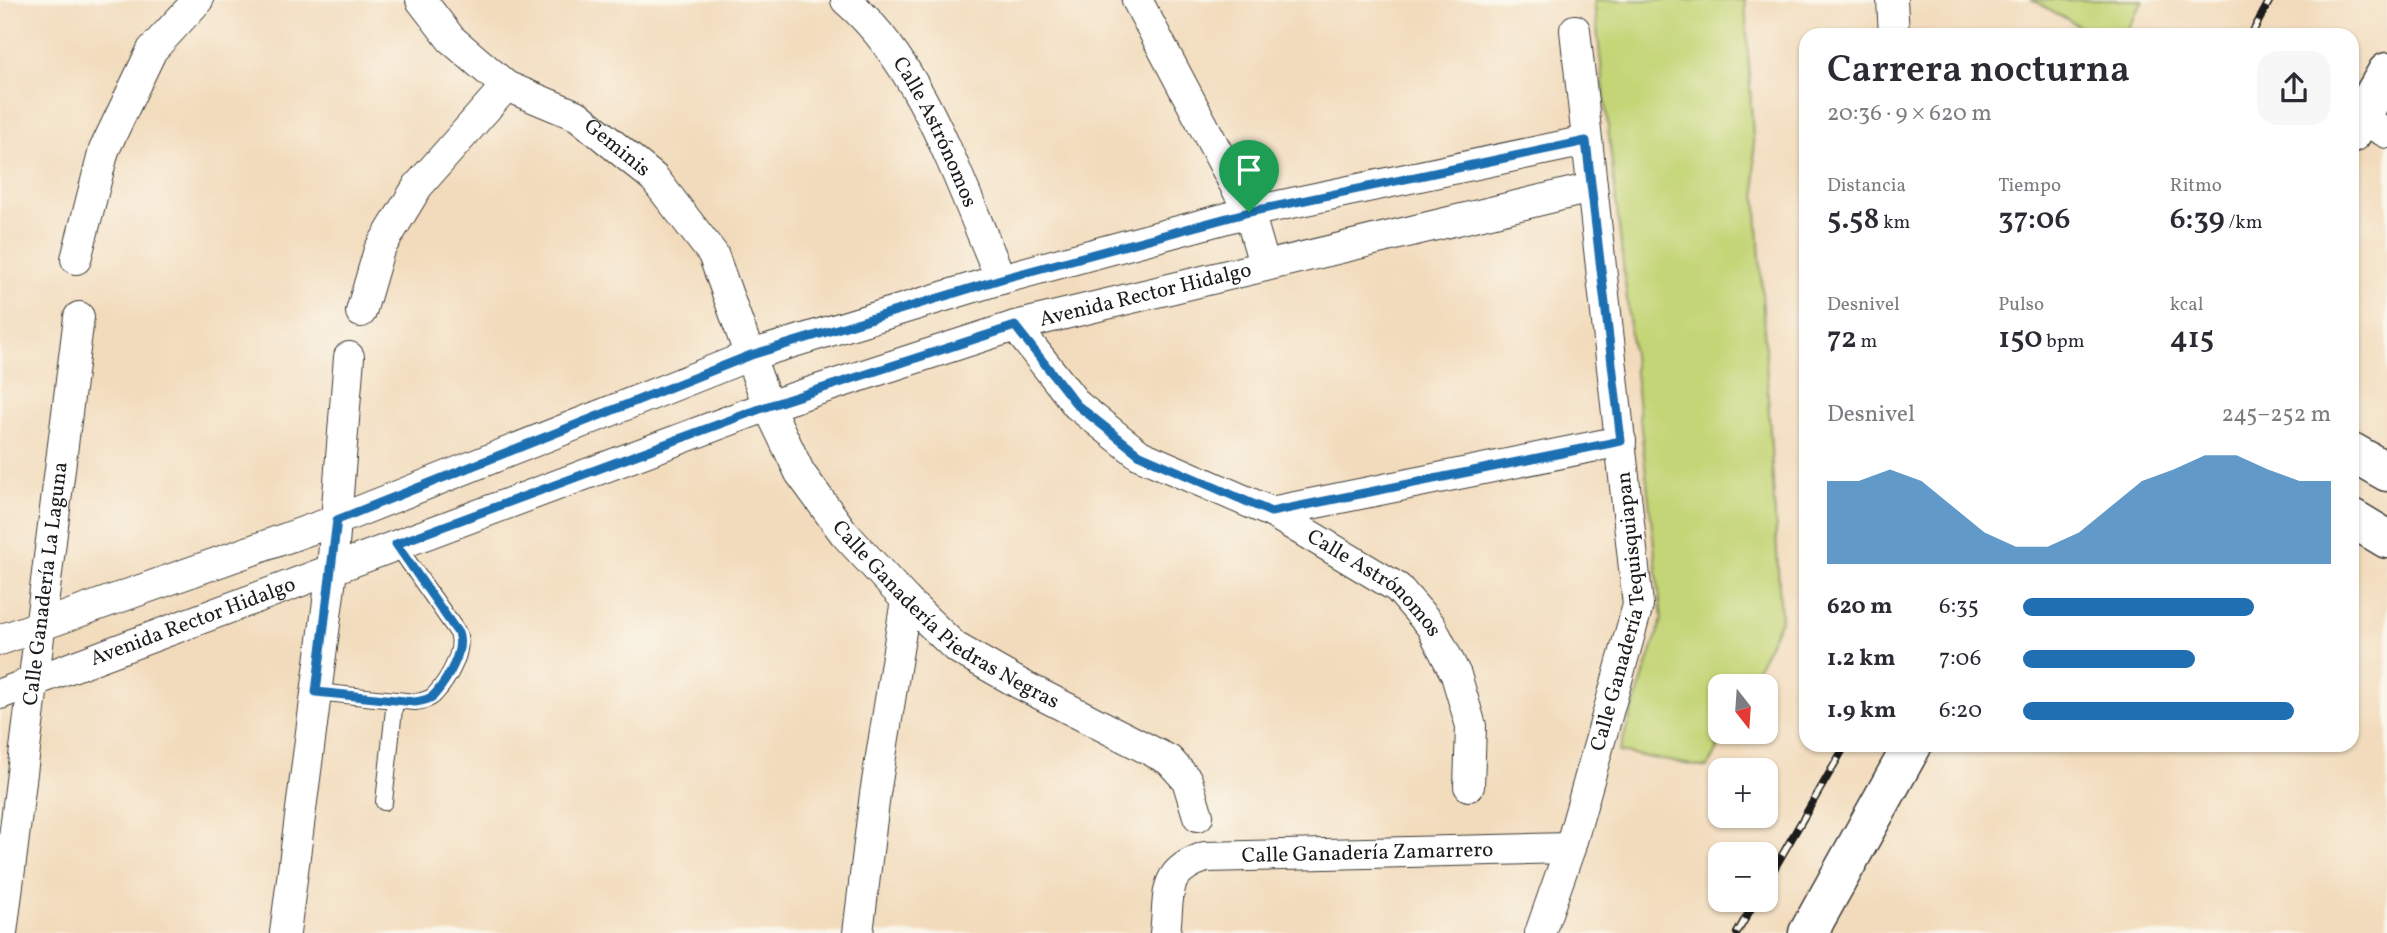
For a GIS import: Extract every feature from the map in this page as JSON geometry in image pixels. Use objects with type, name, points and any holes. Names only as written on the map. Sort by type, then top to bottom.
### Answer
[{"type":"street","points":[[76,260],[104,150],[152,50],[198,0]]},
{"type":"street","name":"Geminis","points":[[421,0],[451,39],[506,86],[578,116],[654,178],[713,254],[751,355]]},
{"type":"street","name":"Calle Astrónomos","points":[[846,0],[892,49],[920,93],[1001,279]]},
{"type":"street","points":[[1137,0],[1249,212],[1264,264]]},
{"type":"street","points":[[1892,0],[1894,28]]},
{"type":"street","name":"Calle Ganadería Tequisquiapan","points":[[1540,933],[1570,848],[1638,605],[1575,30]]},
{"type":"street","points":[[2366,128],[2387,72]]},
{"type":"street","points":[[361,312],[379,250],[418,186],[506,86]]},
{"type":"street","points":[[0,639],[337,520],[751,355],[1001,279],[1249,212],[1586,141]]},
{"type":"street","name":"Avenida Rector Hidalgo","points":[[0,694],[768,406],[1015,326],[1264,264],[1591,188]]},
{"type":"street","name":"Calle Ganadería La Laguna","points":[[2,933],[79,317]]},
{"type":"street","name":"Calle Astrónomos","points":[[1015,326],[1077,405],[1140,455],[1271,512],[1398,588],[1431,626],[1456,675],[1471,726],[1469,786]]},
{"type":"street","name":"Calle Ganadería Piedras Negras","points":[[751,355],[768,406],[800,473],[845,533],[906,600],[956,647],[1020,684],[1169,760],[1187,780],[1198,816]]},
{"type":"street","points":[[285,933],[332,570],[349,357]]},
{"type":"street","points":[[1271,512],[1621,441]]},
{"type":"street","points":[[2359,456],[2387,472]]},
{"type":"street","points":[[2359,522],[2387,539]]},
{"type":"street","points":[[858,933],[875,794],[906,600]]},
{"type":"street","points":[[1808,933],[1909,752]]},
{"type":"street","name":"Calle Ganadería Zamarrero","points":[[1165,933],[1171,878],[1184,864],[1205,857],[1570,848]]},
{"type":"lane","points":[[316,692],[415,702],[435,695],[461,649],[461,641],[396,544]]},
{"type":"lane","points":[[384,802],[395,700]]},
{"type":"green space","points":[[1594,0],[1745,0],[1781,620],[1754,674],[1708,674],[1708,744],[1720,744],[1712,758],[1708,758],[1707,768],[1619,752],[1662,619]]},
{"type":"green space","points":[[2033,0],[2143,0],[2128,28],[2083,28]]},
{"type":"railway","points":[[2255,28],[2270,0]]},
{"type":"railway","points":[[1778,862],[1842,752]]},
{"type":"railway","points":[[1737,933],[1749,912]]},
{"type":"route","points":[[1586,141],[1621,441],[1271,512],[1140,455],[1077,405],[1015,326],[768,406],[396,544],[458,633],[461,649],[435,695],[426,700],[415,702],[316,692],[337,520],[751,355],[1001,279],[1249,212],[1586,141]]}]
